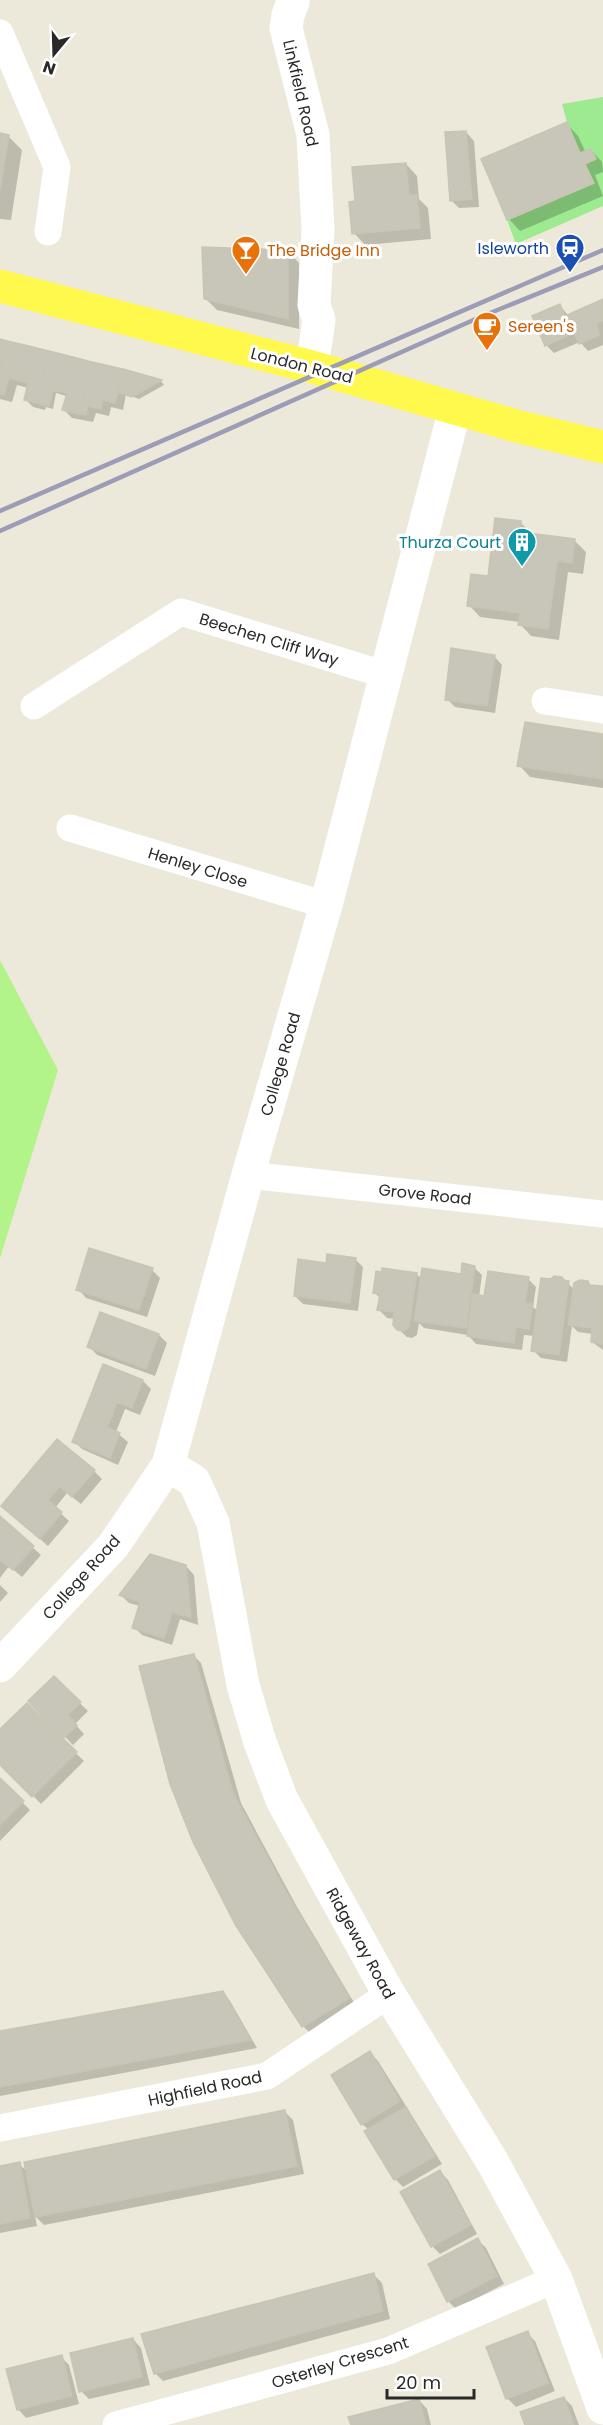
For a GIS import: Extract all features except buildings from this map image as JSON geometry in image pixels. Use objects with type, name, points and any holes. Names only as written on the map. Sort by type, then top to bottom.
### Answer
[{"type":"main road","name":"London Road","points":[[0,285],[603,447]]},
{"type":"street","name":"Linkfield Road","points":[[294,1],[286,28],[313,135],[318,230],[314,305],[319,320],[312,367]]},
{"type":"street","points":[[0,33],[12,94],[54,156],[57,167],[48,232]]},
{"type":"street","name":"College Road","points":[[0,1666],[112,1546],[168,1465],[326,905],[456,409]]},
{"type":"street","name":"Beechen Cliff Way","points":[[34,706],[181,612],[386,675]]},
{"type":"street","points":[[544,701],[603,710]]},
{"type":"street","name":"Henley Close","points":[[70,828],[326,905]]},
{"type":"street","name":"Grove Road","points":[[248,1175],[603,1214]]},
{"type":"street","name":"Ridgeway Road","points":[[168,1465],[194,1481],[213,1523],[243,1685],[260,1742],[282,1800],[389,1994],[492,2161],[556,2279],[603,2408]]},
{"type":"street","name":"Highfield Road","points":[[0,2127],[267,2076],[389,1994]]},
{"type":"street","name":"Osterley Crescent","points":[[116,2425],[388,2351],[556,2279]]},
{"type":"green space","points":[[603,97],[603,206],[516,244],[507,220],[593,184],[585,164],[595,158],[591,149],[580,153],[562,104]]},
{"type":"green space","points":[[0,960],[58,1070],[0,1258]]},
{"type":"railway","points":[[0,511],[603,250]]},
{"type":"railway","points":[[0,531],[478,318],[603,267]]},
{"type":"place","name":"Isleworth","points":[[570,274]]},
{"type":"place","name":"The Bridge Inn","points":[[246,276]]},
{"type":"place","name":"Sereen's","points":[[487,352]]},
{"type":"place","name":"Thurza Court","points":[[522,568]]}]
